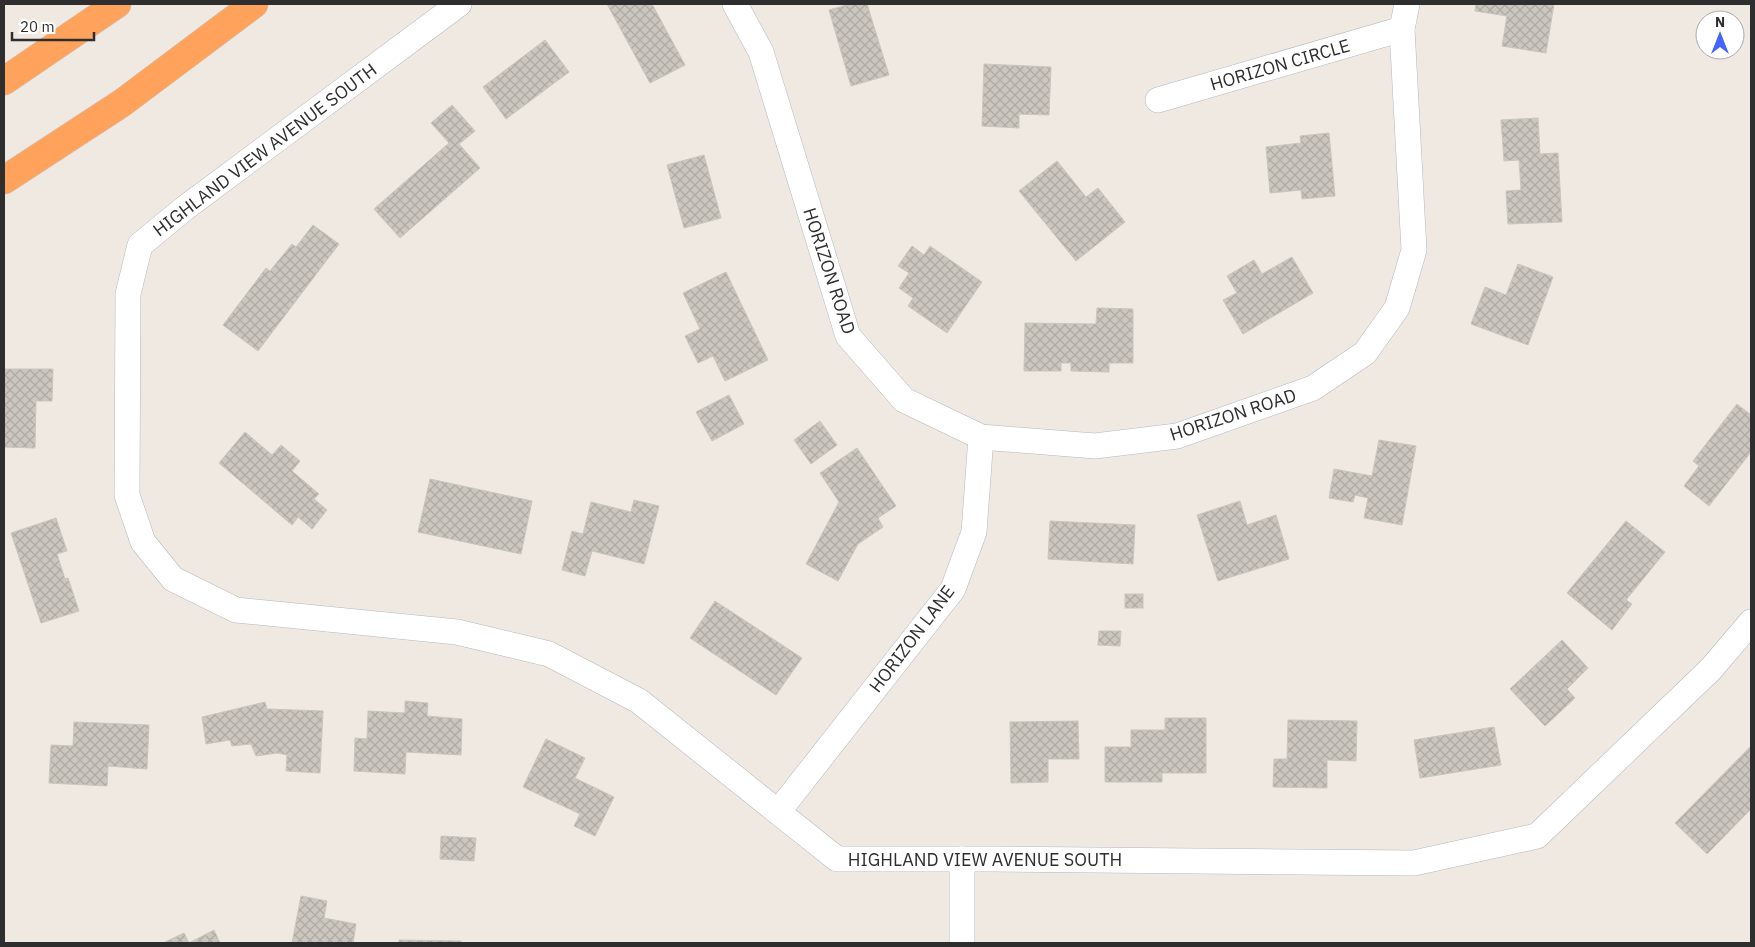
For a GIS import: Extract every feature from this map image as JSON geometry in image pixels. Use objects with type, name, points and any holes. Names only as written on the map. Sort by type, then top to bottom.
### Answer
[{"type":"highway","points":[[4,81],[117,4]]},
{"type":"highway","points":[[4,180],[122,102],[254,4]]},
{"type":"street","name":"HIGHLAND VIEW AVENUE SOUTH","points":[[459,4],[185,208],[140,245],[128,294],[127,495],[143,542],[173,579],[236,610],[457,632],[548,654],[638,701],[837,859],[1414,862],[1537,836],[1711,669],[1751,622]]},
{"type":"street","name":"HORIZON ROAD","points":[[735,4],[762,52],[848,336],[904,400],[980,437],[1095,446],[1178,436],[1313,388],[1365,353],[1397,308],[1414,250],[1402,29],[1407,4]]},
{"type":"street","name":"HORIZON CIRCLE","points":[[1158,100],[1402,29]]},
{"type":"street","name":"HORIZON LANE","points":[[778,812],[953,589],[974,532],[980,437]]},
{"type":"street","points":[[962,859],[962,943]]},
{"type":"building","points":[[607,4],[652,4],[685,65],[650,83]]},
{"type":"building","points":[[850,4],[867,4],[889,75],[851,86],[829,10]]},
{"type":"building","points":[[1476,4],[1554,4],[1546,53],[1502,46],[1507,16],[1475,11]]},
{"type":"building","points":[[545,40],[569,72],[506,119],[483,87]]},
{"type":"building","points":[[984,64],[1051,67],[1049,115],[1019,114],[1019,128],[982,126]]},
{"type":"building","points":[[452,105],[475,131],[459,144],[480,168],[400,238],[374,209],[449,143],[431,123]]},
{"type":"building","points":[[1538,118],[1540,154],[1558,153],[1562,222],[1508,224],[1506,191],[1521,190],[1519,160],[1504,161],[1501,120]]},
{"type":"building","points":[[1329,133],[1335,196],[1302,199],[1301,190],[1270,193],[1266,147],[1301,143],[1300,136]]},
{"type":"building","points":[[704,155],[721,218],[684,228],[667,165]]},
{"type":"building","points":[[1057,161],[1086,197],[1098,188],[1125,222],[1076,261],[1019,191]]},
{"type":"building","points":[[313,225],[339,244],[258,351],[223,325],[266,268],[270,271],[292,244],[296,247]]},
{"type":"building","points":[[912,246],[924,255],[930,246],[982,282],[947,333],[908,306],[913,298],[899,288],[909,273],[898,266]]},
{"type":"building","points":[[1292,257],[1313,293],[1243,334],[1223,300],[1237,293],[1227,276],[1254,260],[1262,274]]},
{"type":"building","points":[[1518,264],[1553,277],[1528,345],[1471,324],[1485,287],[1506,295]]},
{"type":"building","points":[[726,272],[768,360],[725,381],[713,356],[698,363],[685,336],[700,329],[683,293]]},
{"type":"building","points":[[1097,308],[1133,309],[1133,363],[1109,363],[1109,372],[1071,371],[1071,363],[1061,363],[1061,371],[1024,371],[1025,323],[1096,324]]},
{"type":"building","points":[[4,369],[53,369],[52,401],[36,401],[35,448],[4,447]]},
{"type":"building","points":[[729,395],[744,424],[712,441],[696,412]]},
{"type":"building","points":[[1737,404],[1751,415],[1751,452],[1709,506],[1684,486],[1699,466],[1693,461]]},
{"type":"building","points":[[820,421],[837,445],[811,464],[794,440]]},
{"type":"building","points":[[245,432],[272,455],[281,445],[300,461],[292,471],[319,494],[314,499],[327,510],[312,529],[298,517],[292,525],[219,463]]},
{"type":"building","points":[[1379,440],[1416,446],[1402,525],[1364,518],[1368,498],[1355,495],[1353,502],[1329,498],[1334,469],[1372,476]]},
{"type":"building","points":[[857,448],[896,506],[878,518],[883,527],[858,544],[838,581],[806,564],[839,502],[820,473]]},
{"type":"building","points":[[430,479],[532,501],[521,554],[418,532]]},
{"type":"building","points":[[634,500],[659,506],[644,564],[592,551],[585,576],[562,570],[572,531],[583,534],[591,502],[631,512]]},
{"type":"building","points":[[1240,501],[1247,525],[1276,515],[1289,559],[1218,581],[1197,515]]},
{"type":"building","points":[[56,518],[67,551],[57,554],[65,579],[68,578],[79,611],[41,623],[11,533]]},
{"type":"building","points":[[1050,521],[1135,525],[1133,564],[1048,559]]},
{"type":"building","points":[[1626,521],[1665,552],[1626,600],[1632,604],[1612,630],[1567,593]]},
{"type":"building","points":[[1125,594],[1143,594],[1143,608],[1125,608]]},
{"type":"building","points":[[715,601],[802,658],[776,695],[690,638]]},
{"type":"building","points":[[1099,631],[1121,631],[1120,646],[1098,645]]},
{"type":"building","points":[[1562,640],[1588,668],[1567,689],[1575,698],[1545,726],[1510,689]]},
{"type":"building","points":[[405,701],[428,703],[427,716],[462,719],[461,755],[406,752],[405,774],[354,771],[355,738],[367,739],[368,711],[405,713]]},
{"type":"building","points":[[265,702],[267,709],[323,711],[320,773],[286,771],[287,755],[278,753],[256,756],[251,744],[232,746],[230,740],[206,744],[202,717]]},
{"type":"building","points":[[1165,718],[1206,718],[1206,773],[1162,773],[1162,782],[1105,782],[1105,747],[1131,747],[1131,730],[1165,730]]},
{"type":"building","points":[[1288,720],[1357,721],[1356,761],[1327,760],[1327,788],[1273,787],[1274,759],[1287,759]]},
{"type":"building","points":[[1078,721],[1079,759],[1048,759],[1048,782],[1011,783],[1010,722]]},
{"type":"building","points":[[74,722],[149,725],[147,769],[108,766],[107,786],[49,783],[51,745],[73,746]]},
{"type":"building","points":[[1494,727],[1501,765],[1420,778],[1414,740]]},
{"type":"building","points":[[546,739],[585,758],[575,778],[614,797],[595,836],[574,826],[580,814],[523,787]]},
{"type":"building","points":[[1750,747],[1751,809],[1707,854],[1675,823]]},
{"type":"building","points":[[441,836],[476,838],[474,861],[440,859]]},
{"type":"building","points":[[301,896],[327,901],[324,918],[356,924],[353,943],[292,943]]},
{"type":"building","points":[[214,930],[220,943],[189,943]]},
{"type":"building","points":[[184,933],[189,943],[163,943]]},
{"type":"building","points":[[399,940],[461,941],[461,943],[399,943]]}]
